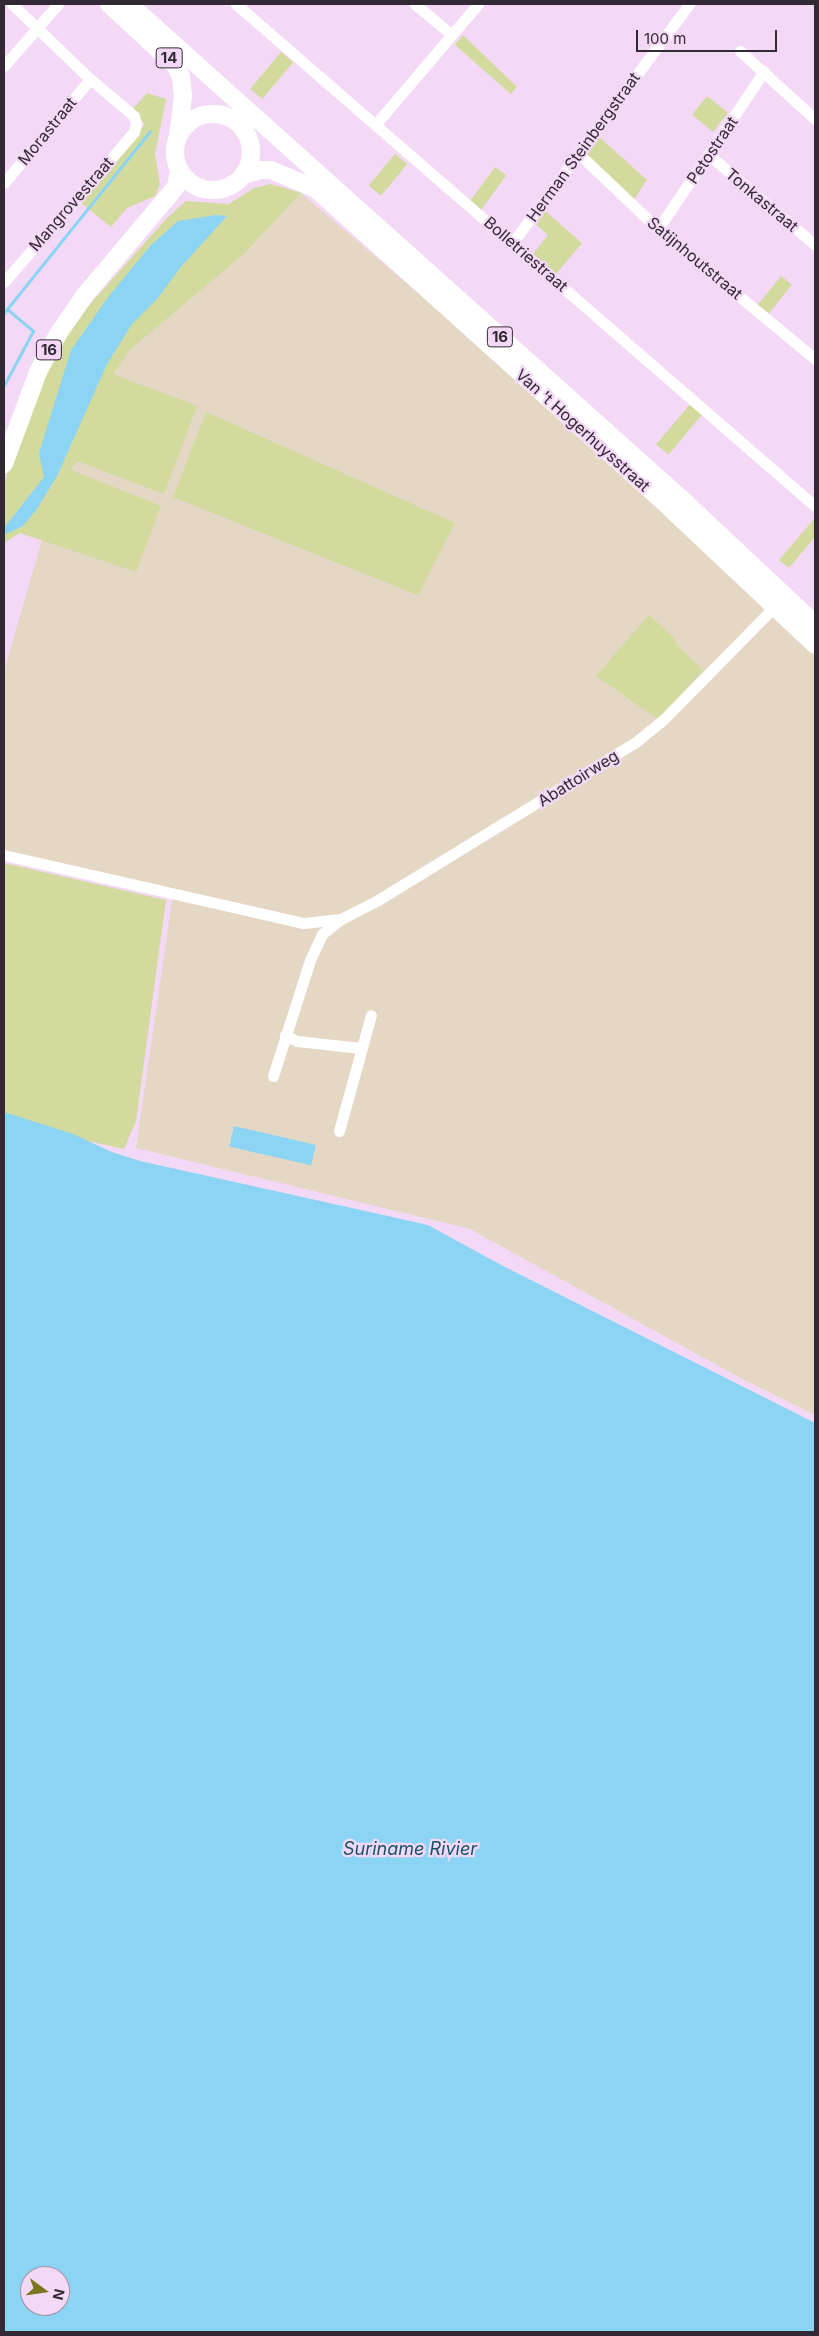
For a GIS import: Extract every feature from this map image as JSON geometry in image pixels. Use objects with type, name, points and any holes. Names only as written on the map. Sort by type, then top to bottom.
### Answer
[{"type":"main road","name":"14","points":[[109,4],[176,66],[181,77],[183,96],[178,135]]},
{"type":"main road","name":"Van 't Hogerhuysstraat","points":[[129,4],[687,504],[779,601],[815,645]]},
{"type":"main road","name":"Van 't Hogerhuysstraat","points":[[182,52],[220,105],[242,126],[301,169],[334,189]]},
{"type":"main road","points":[[178,135],[194,118],[205,114],[228,116],[242,126],[251,152],[244,175]]},
{"type":"main road","name":"16","points":[[4,464],[38,372],[58,334],[85,295],[176,187],[179,171],[174,153],[178,135]]},
{"type":"main road","name":"Van 't Hogerhuysstraat","points":[[244,175],[260,170],[271,170],[316,189],[673,511],[779,601],[815,624]]},
{"type":"main road","points":[[179,171],[196,186]]},
{"type":"main road","name":"16","points":[[123,252],[184,194],[196,186],[218,190],[230,186],[244,175]]},
{"type":"street","points":[[12,4],[90,79]]},
{"type":"street","points":[[4,66],[58,4]]},
{"type":"street","name":"Bolletriestraat","points":[[236,4],[513,242],[815,506]]},
{"type":"street","points":[[416,4],[452,35]]},
{"type":"street","points":[[375,125],[478,4]]},
{"type":"street","name":"Herman Steinbergstraat","points":[[513,242],[689,4]]},
{"type":"street","points":[[740,51],[815,119]]},
{"type":"street","name":"Petostraat","points":[[658,228],[764,71]]},
{"type":"street","name":"Mangrovestraat","points":[[5,278],[134,132],[136,124],[134,116],[90,79]]},
{"type":"street","name":"Morastraat","points":[[4,183],[90,79]]},
{"type":"street","name":"Satijnhoutstraat","points":[[578,153],[658,228],[815,359]]},
{"type":"street","name":"Tonkastraat","points":[[709,155],[815,245]]},
{"type":"street","name":"Abattoirweg","points":[[341,919],[378,900],[637,741],[663,720],[779,601]]},
{"type":"street","points":[[4,855],[303,923],[341,919]]},
{"type":"street","points":[[273,1076],[315,946],[322,934],[341,919]]},
{"type":"street","points":[[340,1131],[371,1015]]},
{"type":"street","points":[[285,1035],[298,1041],[361,1048]]},
{"type":"shaded area","points":[[301,193],[581,432],[815,646],[815,1415],[744,1380],[470,1229],[136,1148],[173,895],[4,854],[4,671],[42,540],[113,374],[130,350],[245,253]]},
{"type":"green space","points":[[463,35],[517,87],[511,94],[455,45]]},
{"type":"green space","points":[[281,52],[293,62],[262,99],[250,89]]},
{"type":"green space","points":[[147,93],[166,99],[155,154],[160,184],[155,196],[127,208],[111,227],[80,202],[145,124],[131,111]]},
{"type":"green space","points":[[707,96],[728,113],[713,132],[692,115]]},
{"type":"green space","points":[[596,134],[647,180],[633,201],[586,158],[585,149]]},
{"type":"green space","points":[[395,154],[407,164],[381,196],[369,185]]},
{"type":"green space","points":[[495,167],[506,175],[481,210],[470,202]]},
{"type":"green space","points":[[271,184],[301,193],[245,253],[130,350],[113,374],[197,406],[164,494],[77,461],[71,470],[161,506],[136,572],[20,533],[4,543],[4,485],[15,443],[43,373],[74,322],[167,218],[186,201],[229,204],[254,188]]},
{"type":"green space","points":[[543,209],[582,243],[556,274],[533,254],[548,235],[533,222]]},
{"type":"green space","points":[[781,276],[792,285],[769,314],[758,305]]},
{"type":"green space","points":[[691,403],[703,413],[669,455],[656,444]]},
{"type":"green space","points":[[206,412],[455,523],[418,595],[173,497]]},
{"type":"green space","points":[[815,518],[815,537],[789,568],[779,560]]},
{"type":"green space","points":[[649,615],[675,639],[676,644],[703,670],[658,719],[596,676]]},
{"type":"green space","points":[[4,863],[166,900],[136,1121],[124,1149],[88,1141],[4,1114]]},
{"type":"water","points":[[217,215],[227,216],[180,268],[157,299],[132,324],[107,364],[57,476],[37,509],[23,526],[6,534],[4,528],[44,477],[39,453],[71,350],[109,296],[151,245],[178,221]]},
{"type":"water","name":"Suriname Rivier","points":[[4,1112],[73,1134],[112,1152],[140,1161],[428,1225],[501,1265],[815,1423],[815,2332],[4,2332]]},
{"type":"water","points":[[234,1126],[316,1145],[311,1165],[229,1146]]},
{"type":"waterway","points":[[7,309],[150,131]]},
{"type":"waterway","points":[[4,313],[7,309],[33,331],[4,385]]}]
